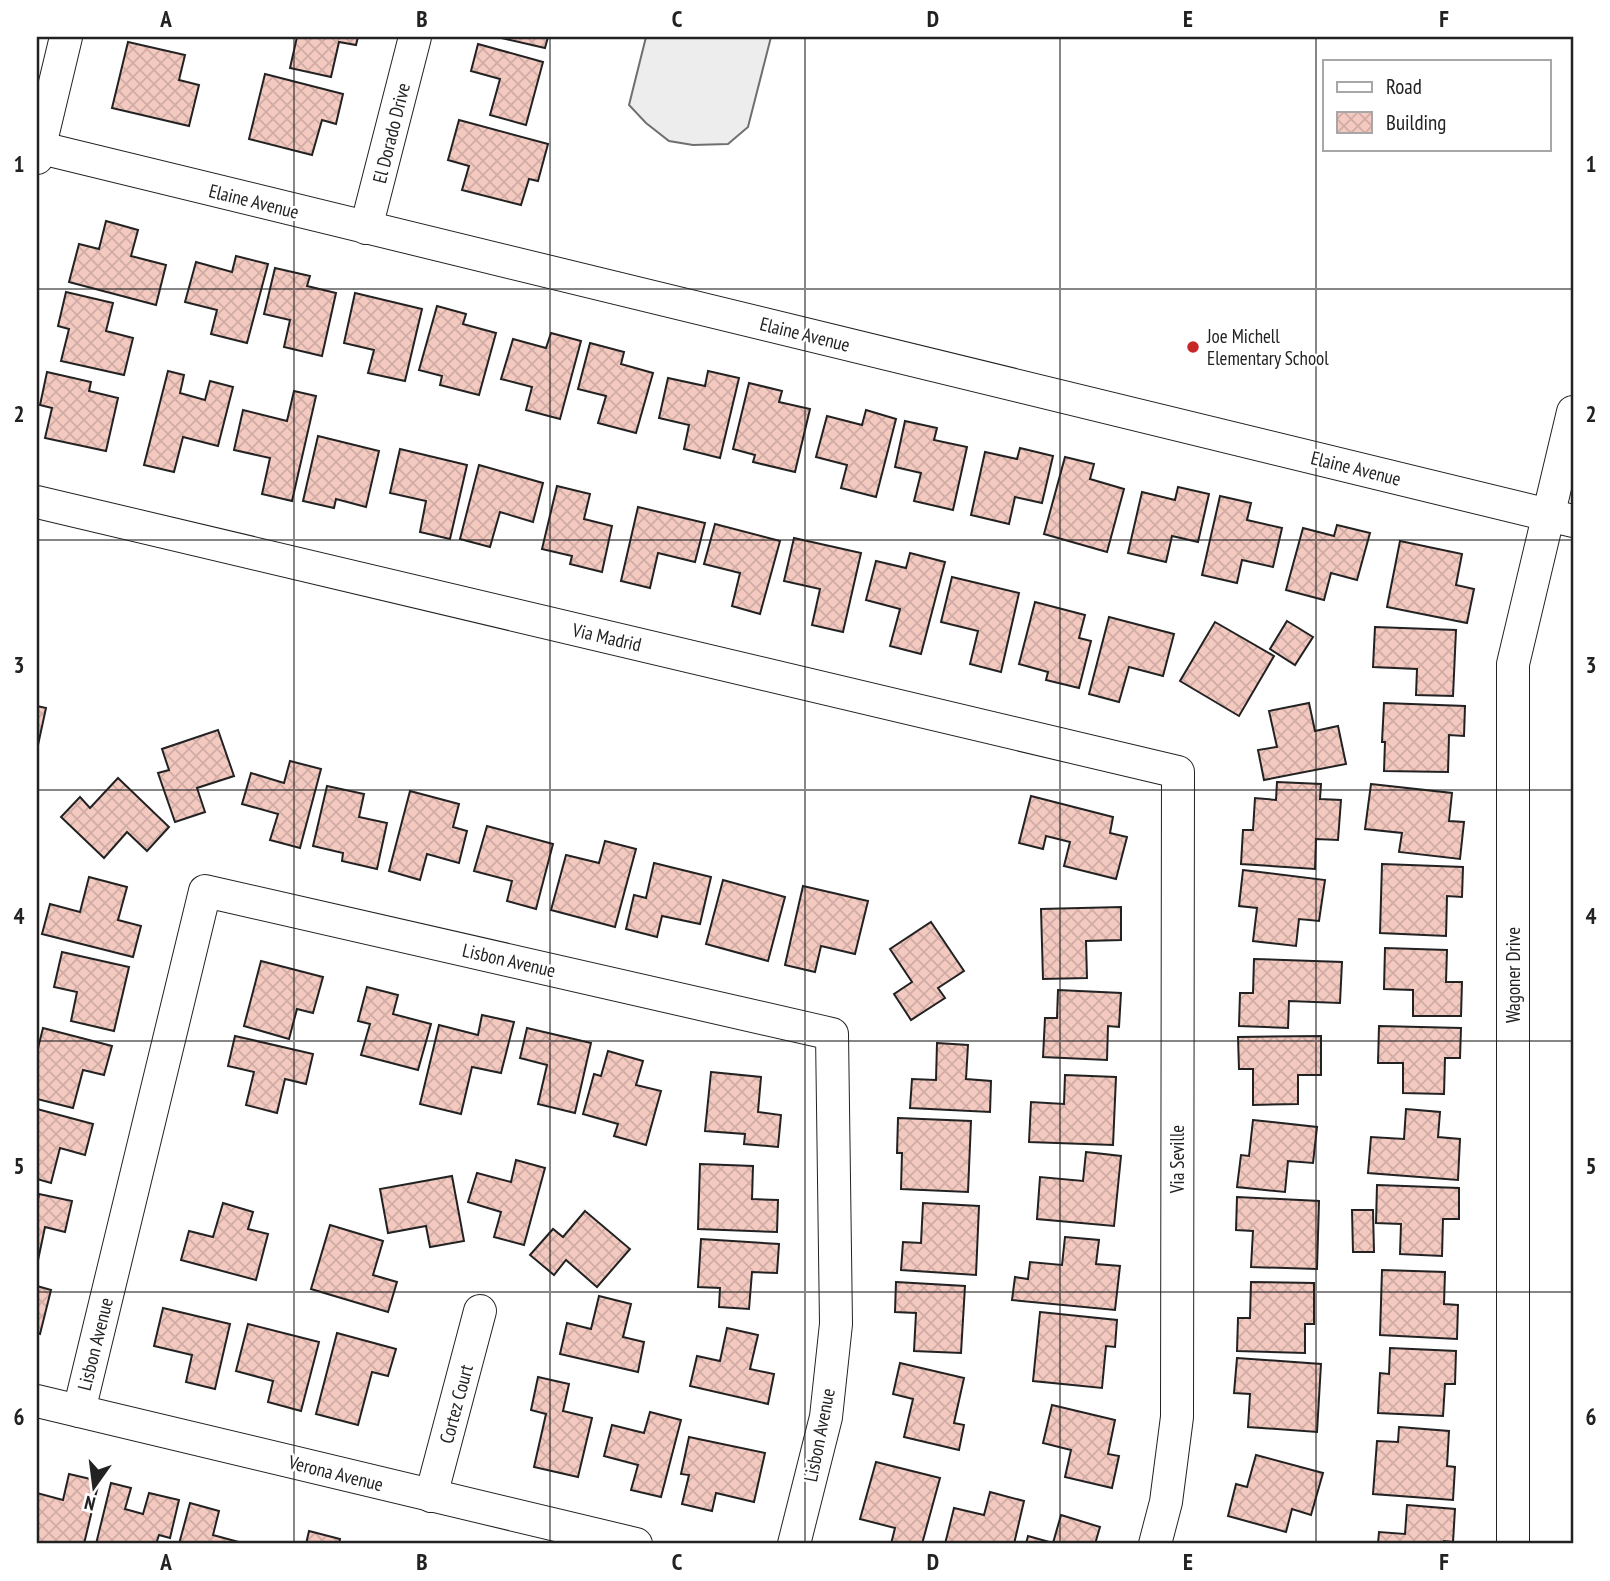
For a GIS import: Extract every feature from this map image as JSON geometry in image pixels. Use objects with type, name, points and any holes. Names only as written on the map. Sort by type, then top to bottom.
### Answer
[{"type":"street","points":[[38,151],[66,37]]},
{"type":"street","name":"El Dorado Drive","points":[[366,229],[415,37]]},
{"type":"street","name":"Elaine Avenue","points":[[38,151],[1561,517]]},
{"type":"street","name":"Wagoner Drive","points":[[1513,1544],[1513,664],[1561,517],[1573,412]]},
{"type":"street","name":"Via Madrid","points":[[37,502],[1178,772]]},
{"type":"street","name":"Via Seville","points":[[1155,1544],[1166,1502],[1177,1417],[1178,772]]},
{"type":"street","name":"Lisbon Avenue","points":[[79,1411],[205,891],[832,1034],[836,1324],[826,1417],[794,1544]]},
{"type":"street","name":"Cortez Court","points":[[431,1496],[480,1311]]},
{"type":"street","name":"Verona Avenue","points":[[37,1401],[636,1544]]},
{"type":"shaded area","points":[[646,37],[771,37],[748,127],[728,144],[693,145],[669,141],[646,123],[629,105]]},
{"type":"building","points":[[297,37],[358,37],[356,45],[339,42],[331,77],[290,68]]},
{"type":"building","points":[[497,37],[548,37],[545,48]]},
{"type":"building","points":[[128,42],[185,55],[179,80],[199,85],[189,126],[112,108]]},
{"type":"building","points":[[478,44],[543,62],[526,125],[490,115],[500,79],[471,71]]},
{"type":"building","points":[[265,74],[343,94],[336,124],[322,120],[312,155],[249,139]]},
{"type":"building","points":[[459,120],[548,144],[538,181],[529,179],[521,205],[462,190],[469,166],[448,160]]},
{"type":"building","points":[[106,221],[138,230],[131,256],[166,265],[156,305],[69,282],[79,244],[99,249]]},
{"type":"building","points":[[236,256],[268,264],[247,343],[211,334],[217,310],[185,302],[196,262],[232,272]]},
{"type":"building","points":[[275,268],[310,276],[307,286],[336,293],[322,356],[284,347],[290,320],[264,314]]},
{"type":"building","points":[[66,292],[113,303],[106,331],[133,338],[124,375],[61,361],[69,329],[58,326]]},
{"type":"building","points":[[355,293],[422,309],[405,381],[368,373],[374,350],[344,343]]},
{"type":"building","points":[[437,306],[466,314],[463,324],[496,333],[479,395],[440,385],[442,376],[419,370]]},
{"type":"building","points":[[551,333],[581,341],[560,419],[526,410],[532,387],[501,379],[513,339],[546,348]]},
{"type":"building","points":[[590,343],[624,352],[621,364],[653,373],[636,433],[598,423],[606,396],[578,389]]},
{"type":"building","points":[[168,371],[184,375],[180,393],[205,400],[210,381],[233,387],[218,446],[183,437],[174,472],[144,465]]},
{"type":"building","points":[[708,371],[739,378],[720,458],[684,449],[689,425],[659,418],[668,378],[705,386]]},
{"type":"building","points":[[47,372],[91,382],[89,391],[118,398],[106,451],[45,438],[52,408],[40,405]]},
{"type":"building","points":[[749,383],[782,391],[779,402],[810,409],[795,472],[753,462],[755,455],[733,449]]},
{"type":"building","points":[[294,391],[316,396],[292,501],[262,494],[270,458],[234,450],[243,410],[287,421]]},
{"type":"building","points":[[866,410],[896,419],[876,497],[841,488],[847,465],[816,457],[827,416],[862,425]]},
{"type":"building","points":[[905,421],[937,428],[934,440],[967,447],[953,510],[914,501],[921,473],[895,467]]},
{"type":"building","points":[[318,436],[379,451],[366,507],[336,499],[334,508],[303,501]]},
{"type":"building","points":[[1020,448],[1053,456],[1042,503],[1015,497],[1009,524],[971,515],[985,452],[1017,459]]},
{"type":"building","points":[[400,449],[467,465],[450,539],[420,532],[426,501],[390,493]]},
{"type":"building","points":[[1065,457],[1094,464],[1090,479],[1124,489],[1107,552],[1044,534]]},
{"type":"building","points":[[479,465],[543,483],[533,522],[500,512],[490,547],[460,539]]},
{"type":"building","points":[[557,486],[590,494],[584,519],[612,526],[602,572],[570,564],[572,556],[542,549]]},
{"type":"building","points":[[1178,487],[1209,494],[1198,542],[1172,536],[1166,562],[1128,553],[1142,492],[1175,500]]},
{"type":"building","points":[[1220,496],[1251,503],[1247,520],[1282,528],[1273,567],[1242,560],[1237,583],[1202,575]]},
{"type":"building","points":[[638,507],[705,523],[695,562],[658,553],[650,588],[621,581]]},
{"type":"building","points":[[715,524],[780,541],[760,614],[732,606],[740,573],[704,564]]},
{"type":"building","points":[[1337,525],[1370,533],[1357,580],[1331,573],[1324,600],[1286,590],[1303,528],[1334,536]]},
{"type":"building","points":[[794,538],[861,553],[843,632],[812,625],[820,589],[784,581]]},
{"type":"building","points":[[1400,541],[1462,554],[1456,585],[1474,589],[1467,623],[1387,607]]},
{"type":"building","points":[[910,553],[945,562],[921,654],[890,646],[900,609],[866,600],[876,561],[906,568]]},
{"type":"building","points":[[952,577],[1019,593],[1001,672],[970,664],[978,631],[941,622]]},
{"type":"building","points":[[1035,602],[1085,615],[1079,638],[1091,641],[1079,688],[1046,680],[1048,672],[1019,664]]},
{"type":"building","points":[[1109,617],[1174,634],[1163,676],[1129,667],[1119,702],[1089,694]]},
{"type":"building","points":[[1287,621],[1313,637],[1295,665],[1270,649]]},
{"type":"building","points":[[1215,622],[1274,656],[1239,716],[1180,681]]},
{"type":"building","points":[[1375,627],[1456,630],[1453,696],[1416,695],[1417,669],[1373,667]]},
{"type":"building","points":[[1309,703],[1315,731],[1338,726],[1346,764],[1264,780],[1258,750],[1277,747],[1269,711]]},
{"type":"building","points":[[1384,703],[1465,706],[1464,736],[1449,735],[1448,772],[1384,771]]},
{"type":"building","points":[[37,706],[46,708],[38,745],[37,745]]},
{"type":"building","points":[[218,730],[234,776],[197,788],[205,812],[175,822],[158,773],[169,770],[162,749]]},
{"type":"building","points":[[290,761],[321,769],[300,848],[270,840],[278,814],[242,804],[251,773],[284,783]]},
{"type":"building","points":[[118,778],[169,827],[147,851],[127,832],[104,858],[61,817],[80,797],[90,808]]},
{"type":"building","points":[[1277,782],[1321,784],[1320,799],[1341,800],[1338,840],[1316,839],[1315,869],[1241,864],[1243,830],[1253,830],[1255,798],[1276,800]]},
{"type":"building","points":[[1371,784],[1452,793],[1449,821],[1464,822],[1460,859],[1399,852],[1402,833],[1365,829]]},
{"type":"building","points":[[327,786],[364,794],[359,817],[387,823],[377,869],[342,861],[343,853],[313,846]]},
{"type":"building","points":[[410,791],[459,804],[453,827],[467,831],[459,863],[427,854],[420,880],[389,871]]},
{"type":"building","points":[[1031,796],[1113,817],[1110,833],[1127,837],[1116,879],[1064,866],[1070,842],[1046,836],[1043,849],[1019,843]]},
{"type":"building","points":[[487,826],[553,844],[536,909],[507,901],[512,881],[474,871]]},
{"type":"building","points":[[605,841],[636,849],[615,927],[551,910],[566,855],[599,863]]},
{"type":"building","points":[[654,863],[711,877],[700,924],[662,916],[657,937],[626,929],[634,895],[646,898]]},
{"type":"building","points":[[1382,864],[1463,867],[1462,897],[1447,896],[1446,936],[1380,933]]},
{"type":"building","points":[[1243,870],[1325,880],[1319,921],[1299,919],[1296,946],[1253,941],[1257,908],[1239,906]]},
{"type":"building","points":[[89,877],[127,887],[118,920],[141,926],[133,957],[42,934],[50,904],[80,912]]},
{"type":"building","points":[[723,880],[785,897],[768,961],[706,944]]},
{"type":"building","points":[[803,886],[868,901],[855,954],[821,946],[815,972],[785,965]]},
{"type":"building","points":[[1121,907],[1121,940],[1086,941],[1087,978],[1043,979],[1041,909]]},
{"type":"building","points":[[931,922],[964,971],[938,988],[945,998],[911,1020],[894,994],[912,982],[890,949]]},
{"type":"building","points":[[1385,948],[1447,950],[1446,982],[1462,982],[1461,1016],[1413,1016],[1413,990],[1384,989]]},
{"type":"building","points":[[62,952],[129,967],[114,1031],[71,1021],[77,992],[54,987]]},
{"type":"building","points":[[1254,959],[1342,962],[1340,1003],[1289,1001],[1288,1028],[1239,1026],[1240,993],[1253,993]]},
{"type":"building","points":[[261,961],[323,977],[313,1013],[297,1009],[289,1039],[244,1026]]},
{"type":"building","points":[[367,987],[398,995],[393,1014],[431,1024],[418,1070],[361,1055],[370,1024],[358,1021]]},
{"type":"building","points":[[1058,990],[1121,993],[1119,1027],[1108,1026],[1107,1060],[1043,1057],[1045,1018],[1057,1018]]},
{"type":"building","points":[[482,1015],[514,1022],[501,1073],[472,1067],[461,1114],[420,1104],[439,1025],[478,1035]]},
{"type":"building","points":[[1379,1026],[1461,1028],[1460,1058],[1445,1058],[1444,1094],[1403,1093],[1403,1063],[1378,1063]]},
{"type":"building","points":[[43,1028],[112,1046],[104,1075],[83,1070],[73,1108],[37,1099],[37,1052]]},
{"type":"building","points":[[527,1028],[591,1043],[575,1113],[538,1104],[547,1065],[520,1058]]},
{"type":"building","points":[[235,1036],[313,1054],[306,1084],[285,1079],[277,1113],[246,1105],[254,1072],[228,1066]]},
{"type":"building","points":[[1321,1036],[1321,1075],[1298,1075],[1298,1104],[1253,1105],[1253,1069],[1239,1069],[1238,1037]]},
{"type":"building","points":[[937,1043],[968,1045],[966,1079],[991,1081],[990,1112],[910,1108],[912,1079],[936,1080]]},
{"type":"building","points":[[608,1051],[643,1061],[636,1085],[661,1091],[646,1145],[614,1136],[618,1124],[583,1114],[594,1074],[601,1076]]},
{"type":"building","points":[[711,1072],[761,1077],[758,1112],[781,1115],[778,1147],[744,1144],[745,1134],[705,1131]]},
{"type":"building","points":[[1065,1075],[1116,1077],[1113,1145],[1029,1142],[1031,1102],[1064,1104]]},
{"type":"building","points":[[37,1109],[93,1124],[85,1155],[60,1148],[51,1183],[37,1179]]},
{"type":"building","points":[[1406,1109],[1440,1112],[1438,1137],[1460,1139],[1458,1180],[1368,1173],[1371,1137],[1404,1139]]},
{"type":"building","points":[[898,1118],[971,1121],[968,1192],[901,1189],[902,1153],[897,1153]]},
{"type":"building","points":[[1253,1120],[1317,1127],[1313,1163],[1288,1161],[1285,1192],[1237,1187],[1241,1155],[1249,1156]]},
{"type":"building","points":[[1086,1152],[1121,1156],[1114,1226],[1037,1219],[1040,1177],[1083,1181]]},
{"type":"building","points":[[516,1160],[545,1168],[524,1245],[494,1237],[501,1212],[468,1202],[477,1173],[511,1182]]},
{"type":"building","points":[[700,1164],[753,1166],[752,1199],[778,1200],[777,1232],[698,1229]]},
{"type":"building","points":[[452,1176],[464,1241],[430,1247],[426,1226],[388,1233],[380,1189]]},
{"type":"building","points":[[1377,1185],[1459,1188],[1459,1219],[1443,1219],[1442,1256],[1400,1254],[1401,1224],[1376,1223]]},
{"type":"building","points":[[39,1194],[72,1201],[65,1232],[45,1227],[37,1265],[37,1206]]},
{"type":"building","points":[[1237,1197],[1319,1201],[1317,1269],[1251,1267],[1253,1231],[1236,1230]]},
{"type":"building","points":[[223,1203],[253,1212],[248,1229],[268,1234],[256,1280],[181,1260],[189,1231],[213,1237]]},
{"type":"building","points":[[923,1203],[979,1206],[976,1275],[901,1270],[903,1242],[921,1243]]},
{"type":"building","points":[[1352,1210],[1373,1210],[1374,1252],[1353,1252]]},
{"type":"building","points":[[585,1211],[630,1249],[597,1287],[566,1260],[554,1275],[530,1255],[553,1229],[563,1237]]},
{"type":"building","points":[[330,1225],[383,1241],[373,1275],[397,1282],[388,1312],[311,1289]]},
{"type":"building","points":[[1065,1237],[1099,1240],[1096,1264],[1120,1266],[1115,1310],[1012,1300],[1015,1277],[1028,1279],[1030,1262],[1062,1265]]},
{"type":"building","points":[[701,1239],[779,1244],[777,1273],[752,1272],[749,1309],[719,1307],[720,1288],[698,1287]]},
{"type":"building","points":[[1382,1270],[1445,1272],[1444,1304],[1458,1305],[1457,1339],[1380,1335]]},
{"type":"building","points":[[896,1282],[965,1286],[961,1353],[914,1351],[916,1313],[895,1312]]},
{"type":"building","points":[[1251,1282],[1314,1283],[1314,1324],[1305,1324],[1305,1353],[1237,1351],[1238,1318],[1250,1318]]},
{"type":"building","points":[[37,1286],[51,1290],[40,1334],[37,1333]]},
{"type":"building","points":[[599,1296],[631,1304],[623,1337],[644,1342],[638,1372],[560,1354],[567,1323],[591,1329]]},
{"type":"building","points":[[163,1308],[230,1324],[215,1389],[186,1382],[192,1355],[154,1346]]},
{"type":"building","points":[[1040,1312],[1117,1320],[1115,1347],[1106,1346],[1102,1388],[1033,1381]]},
{"type":"building","points":[[248,1324],[319,1342],[301,1411],[268,1402],[273,1381],[236,1371]]},
{"type":"building","points":[[727,1328],[758,1335],[750,1369],[774,1374],[768,1404],[690,1386],[697,1356],[720,1361]]},
{"type":"building","points":[[337,1333],[396,1349],[388,1376],[372,1372],[358,1425],[316,1414]]},
{"type":"building","points":[[1390,1348],[1456,1351],[1455,1384],[1445,1384],[1443,1416],[1378,1413],[1380,1373],[1389,1374]]},
{"type":"building","points":[[1237,1358],[1321,1364],[1317,1432],[1248,1427],[1250,1394],[1234,1393]]},
{"type":"building","points":[[900,1363],[964,1378],[954,1423],[964,1425],[959,1450],[904,1437],[913,1399],[893,1394]]},
{"type":"building","points":[[538,1377],[569,1384],[563,1411],[592,1418],[578,1477],[534,1467],[546,1414],[531,1410]]},
{"type":"building","points":[[1052,1405],[1115,1420],[1108,1454],[1119,1456],[1112,1488],[1065,1477],[1071,1450],[1043,1443]]},
{"type":"building","points":[[650,1412],[681,1420],[661,1497],[631,1490],[638,1465],[604,1456],[612,1425],[644,1433]]},
{"type":"building","points":[[1399,1427],[1449,1431],[1447,1466],[1455,1467],[1453,1500],[1373,1494],[1377,1441],[1398,1442]]},
{"type":"building","points":[[689,1437],[765,1453],[754,1502],[716,1493],[712,1511],[682,1504],[689,1475],[681,1474]]},
{"type":"building","points":[[1256,1455],[1323,1473],[1311,1515],[1292,1509],[1286,1532],[1228,1516],[1236,1484],[1247,1487]]},
{"type":"building","points":[[876,1462],[940,1478],[922,1544],[891,1544],[895,1528],[860,1519]]},
{"type":"building","points":[[69,1474],[99,1481],[84,1544],[37,1544],[37,1493],[63,1500]]},
{"type":"building","points":[[111,1483],[131,1488],[125,1509],[143,1514],[149,1493],[179,1500],[170,1538],[159,1535],[156,1544],[96,1544]]},
{"type":"building","points":[[990,1492],[1024,1501],[1014,1544],[945,1544],[954,1508],[984,1515]]},
{"type":"building","points":[[190,1503],[219,1511],[213,1535],[246,1544],[179,1544]]},
{"type":"building","points":[[1407,1505],[1455,1509],[1453,1542],[1378,1544],[1379,1532],[1405,1534]]},
{"type":"building","points":[[1061,1515],[1100,1527],[1095,1544],[1026,1544],[1028,1536],[1053,1543]]},
{"type":"building","points":[[309,1531],[340,1539],[339,1544],[306,1544]]},
{"type":"place","name":"Joe Michell Elementary School","points":[[1193,347]]}]
